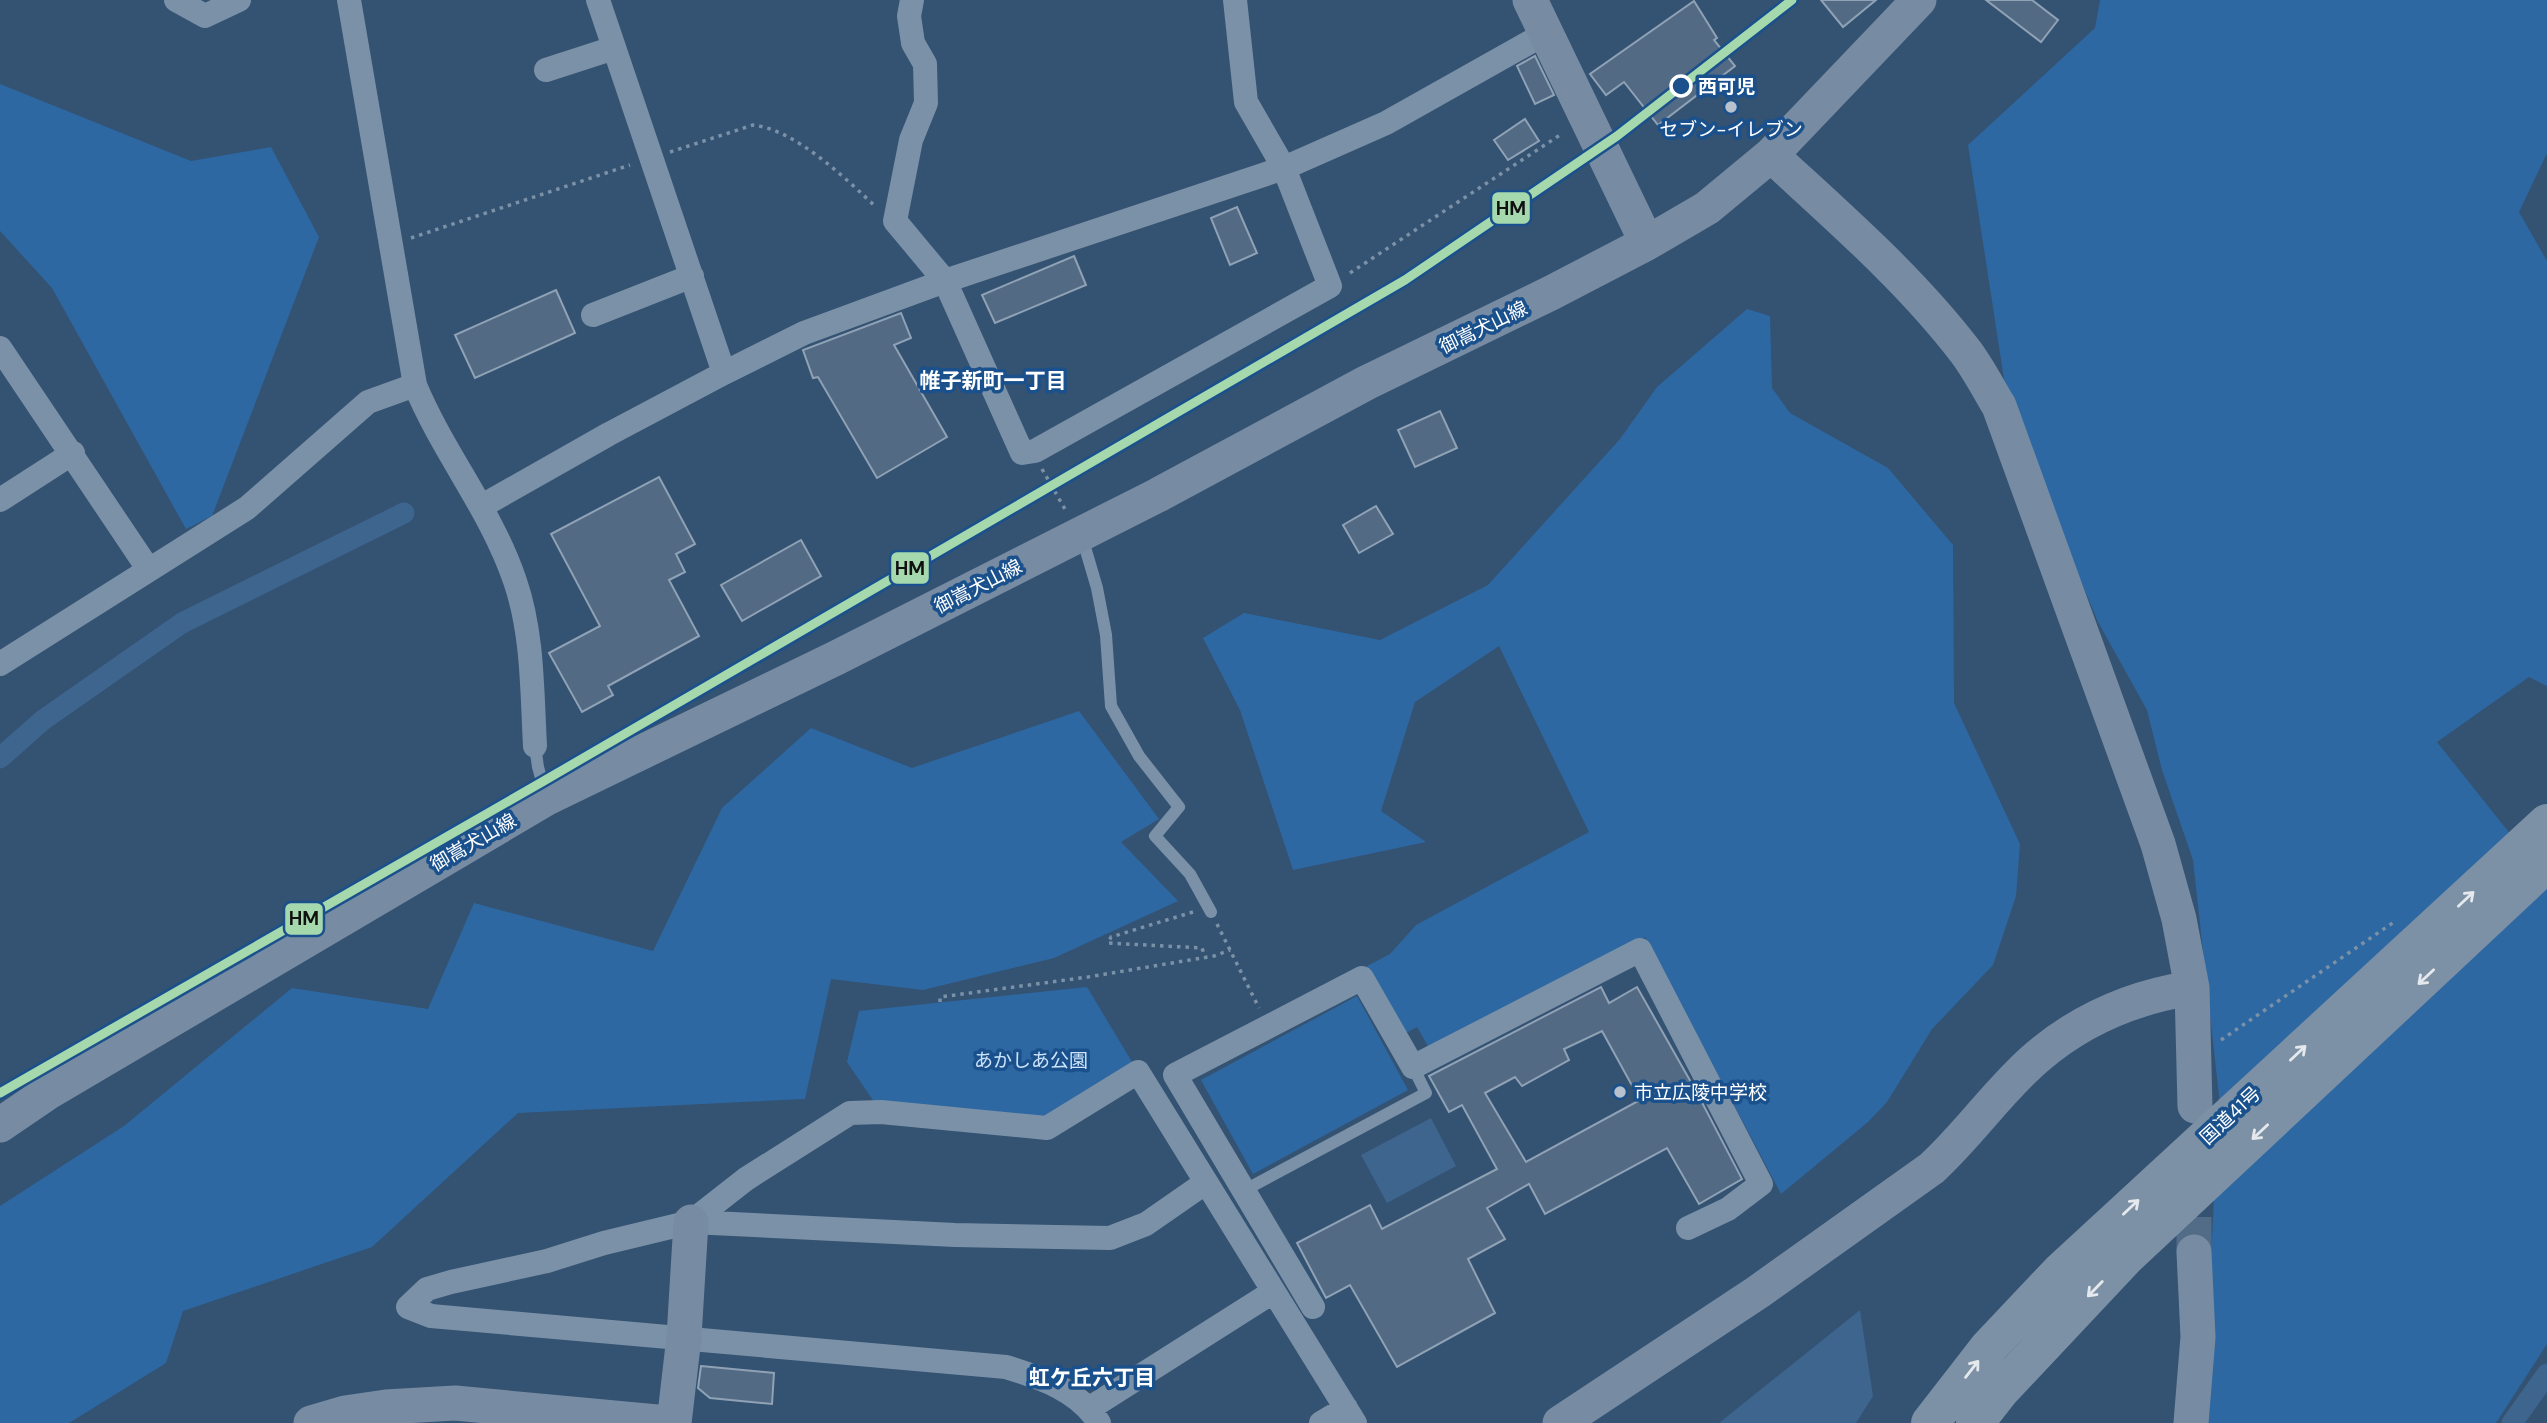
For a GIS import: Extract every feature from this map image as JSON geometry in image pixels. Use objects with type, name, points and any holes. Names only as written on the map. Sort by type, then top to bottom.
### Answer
[{"type":"highway","points":[[2537,861],[2547,818]]},
{"type":"highway","name":"国道41号","points":[[1975,1423],[2000,1391],[2125,1258],[2505,903],[2537,861],[2547,823]]},
{"type":"highway","name":"国道41号","points":[[1930,1423],[1989,1348],[2060,1272],[2537,861]]},
{"type":"street","points":[[176,0],[205,16],[239,0]]},
{"type":"street","points":[[349,0],[415,385],[430,419],[482,506],[515,581],[525,622],[531,666],[535,746]]},
{"type":"street","points":[[598,0],[724,373]]},
{"type":"street","points":[[912,0],[909,16],[913,43],[925,64],[926,103],[911,140],[895,221],[945,281],[1022,453],[1035,451],[1330,286],[1284,168],[1246,102],[1235,0]]},
{"type":"street","points":[[1530,0],[1647,243]]},
{"type":"street","name":"御嵩犬山線","points":[[0,1125],[47,1093],[547,798],[836,658],[1158,495],[1366,383],[1552,293],[1707,208],[1771,155],[1919,0]]},
{"type":"street","points":[[482,506],[724,373],[804,333],[945,281],[1284,168],[1386,123],[1546,33]]},
{"type":"street","points":[[546,71],[614,48]]},
{"type":"street","points":[[1771,155],[1873,249],[1924,303],[1966,352],[1999,406],[2158,844],[2179,919],[2192,988],[2195,1105]]},
{"type":"street","points":[[593,315],[691,276]]},
{"type":"street","points":[[0,348],[149,570]]},
{"type":"street","points":[[0,664],[247,508],[368,402],[415,385]]},
{"type":"street","points":[[0,500],[73,453]]},
{"type":"street","points":[[1313,1307],[1175,1075],[1266,1023],[1362,978],[1413,1067],[1640,950],[1761,1184],[1728,1209],[1688,1228]]},
{"type":"street","points":[[1560,1423],[1758,1292],[1932,1168],[2036,1058],[2072,1031],[2118,1006],[2157,993],[2192,988]]},
{"type":"street","points":[[674,1423],[684,1337],[691,1222],[746,1179],[849,1113],[881,1112],[1047,1128],[1138,1072],[1350,1415],[1321,1423]]},
{"type":"street","points":[[1205,1183],[1146,1224],[1110,1238],[941,1234],[691,1222],[604,1243],[547,1261],[427,1289],[408,1307],[430,1316],[1006,1367],[1049,1381],[1095,1415],[1273,1292]]},
{"type":"street","points":[[2191,1423],[2198,1337],[2194,1252]]},
{"type":"street","points":[[311,1423],[345,1413],[386,1407],[455,1403],[668,1423]]},
{"type":"lane","points":[[1081,533],[1097,588],[1106,635],[1111,706],[1139,756],[1179,807],[1155,836],[1190,874],[1210,910]]},
{"type":"lane","points":[[535,746],[547,798]]},
{"type":"lane","points":[[1243,1191],[1426,1093],[1413,1067]]},
{"type":"path","points":[[1330,286],[1587,117]]},
{"type":"path","points":[[1035,451],[1050,487],[1081,533]]},
{"type":"path","points":[[1205,957],[1202,948],[1108,943],[1111,937],[1210,910],[1266,1023]]},
{"type":"path","points":[[2194,1053],[2236,1031],[2397,919]]},
{"type":"path","points":[[940,1002],[940,998],[1088,977],[1205,957],[1230,950]]},
{"type":"green space","points":[[2100,0],[2547,0],[2547,153],[2519,212],[2547,261],[2547,686],[2529,677],[2437,742],[2547,880],[2547,1344],[2496,1423],[2203,1423],[2219,1096],[2193,860],[2162,770],[2147,710],[2098,622],[2008,405],[1968,145],[2095,28]]},
{"type":"green space","points":[[0,84],[191,161],[271,147],[319,237],[212,516],[186,529],[52,288],[0,231]]},
{"type":"green space","points":[[1747,309],[1770,316],[1772,388],[1790,413],[1888,468],[1953,545],[1954,703],[2020,844],[2016,896],[1993,965],[1932,1029],[1887,1102],[1868,1122],[1781,1194],[1645,937],[1429,1048],[1417,1027],[1404,1034],[1367,966],[1390,954],[1416,925],[1589,832],[1499,646],[1415,702],[1381,811],[1426,842],[1293,870],[1240,710],[1203,638],[1244,613],[1380,640],[1488,585],[1620,439],[1657,387]]},
{"type":"green space","points":[[1079,711],[1159,819],[1121,842],[1178,901],[1054,958],[923,990],[831,979],[805,1099],[518,1113],[372,1247],[183,1311],[166,1363],[69,1423],[0,1423],[0,1206],[124,1126],[292,988],[428,1009],[474,903],[653,951],[722,808],[811,728],[912,768]]},
{"type":"green space","name":"あかしあ公園","points":[[1087,987],[1138,1072],[1047,1128],[881,1112],[847,1062],[859,1011]]},
{"type":"green space","points":[[1357,996],[1408,1090],[1253,1174],[1201,1080]]},
{"type":"shaded area","points":[[1431,1118],[1456,1166],[1387,1203],[1361,1155]]},
{"type":"shaded area","points":[[1860,1310],[1873,1396],[1856,1423],[1719,1423]]},
{"type":"building","points":[[1821,0],[1876,0],[1843,27]]},
{"type":"building","points":[[1986,0],[2032,0],[2058,20],[2041,42]]},
{"type":"building","points":[[1694,1],[1717,38],[1714,40],[1735,66],[1658,125],[1624,82],[1606,95],[1590,74]]},
{"type":"building","points":[[1535,56],[1554,95],[1535,104],[1517,66]]},
{"type":"building","points":[[1525,119],[1539,141],[1508,160],[1494,140]]},
{"type":"building","points":[[1237,207],[1257,253],[1230,265],[1211,218]]},
{"type":"building","points":[[1074,256],[1086,285],[995,323],[982,295]]},
{"type":"building","points":[[556,290],[575,333],[475,378],[455,335]]},
{"type":"building","points":[[901,313],[911,338],[894,345],[947,437],[877,478],[818,377],[813,378],[803,350]]},
{"type":"building","points":[[1440,411],[1457,448],[1415,467],[1398,430]]},
{"type":"building","points":[[659,477],[695,544],[676,554],[685,572],[669,580],[699,636],[608,686],[613,695],[582,712],[549,653],[600,626],[551,534]]},
{"type":"building","points":[[1376,506],[1393,534],[1359,553],[1343,525]]},
{"type":"building","points":[[801,540],[821,576],[742,621],[721,585]]},
{"type":"building","points":[[1601,987],[1609,1003],[1637,987],[1742,1179],[1699,1204],[1667,1148],[1545,1214],[1529,1184],[1487,1208],[1505,1239],[1468,1259],[1495,1313],[1397,1367],[1350,1285],[1326,1298],[1297,1243],[1370,1205],[1382,1229],[1497,1169],[1462,1105],[1449,1112],[1429,1076]],"holes":[[[1602,1031],[1640,1100],[1526,1162],[1485,1093],[1515,1077],[1522,1086],[1569,1060],[1564,1049]]]},
{"type":"building","points":[[701,1366],[774,1373],[772,1404],[710,1398],[698,1388]]},
{"type":"waterway","points":[[0,758],[43,720],[182,623],[404,513]]},
{"type":"waterway","points":[[2512,1423],[2547,1374]]},
{"type":"tunnel","points":[[2194,1171],[2194,1252]]},
{"type":"transit line","name":"HM","points":[[0,1093],[542,782],[1405,280],[1617,136],[1792,0]]},
{"type":"place","name":"西可児","points":[[1681,86]]},
{"type":"place","name":"セブン-イレブン","points":[[1731,107]]},
{"type":"place","name":"市立広陵中学校","points":[[1620,1092]]},
{"type":"district","name":"帷子新町一丁目","points":[[993,381]]},
{"type":"district","name":"虹ケ丘六丁目","points":[[1092,1378]]}]
